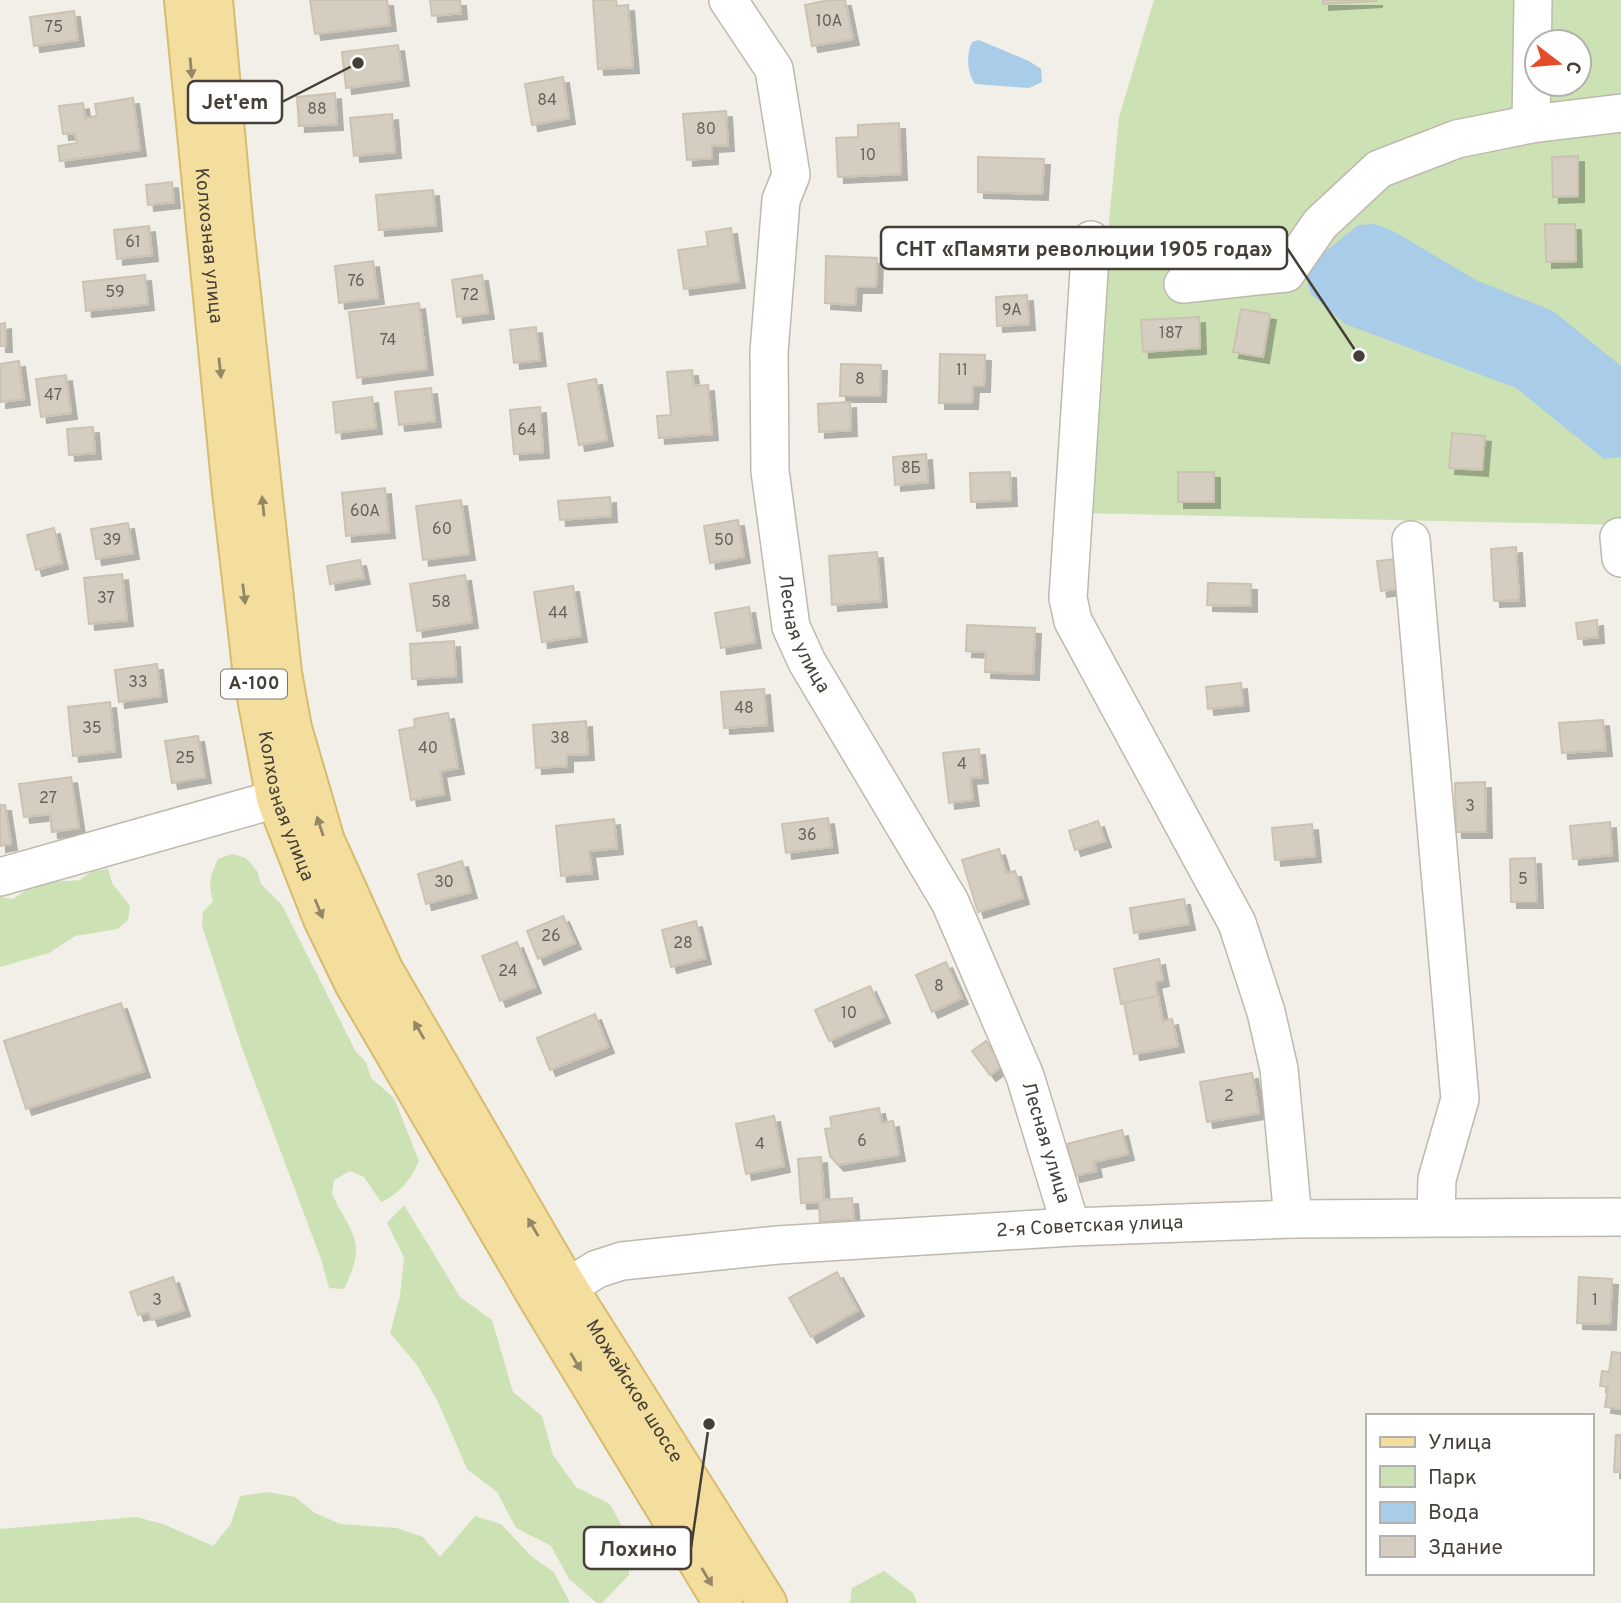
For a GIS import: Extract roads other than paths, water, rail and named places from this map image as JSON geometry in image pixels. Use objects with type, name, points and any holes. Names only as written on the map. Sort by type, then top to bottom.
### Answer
[{"type":"main road","name":"Колхозная улица","points":[[184,0],[232,492],[253,676],[276,799],[323,919],[355,985],[554,1295]]},
{"type":"main road","name":"Колхозная улица","points":[[213,0],[233,220],[281,660],[292,728],[305,779],[325,841],[383,969],[554,1295]]},
{"type":"main road","name":"Можайское шоссе","points":[[554,1295],[723,1603]]},
{"type":"main road","name":"Можайское шоссе","points":[[554,1295],[767,1603]]},
{"type":"street","name":"Лесная улица","points":[[728,0],[774,69],[792,175],[781,200],[769,352],[770,471],[791,627],[807,662],[950,902],[1025,1076],[1071,1227]]},
{"type":"street","points":[[1531,124],[1533,0]]},
{"type":"street","points":[[1183,284],[1286,274],[1320,224],[1379,169],[1457,139],[1531,124],[1621,113]]},
{"type":"street","points":[[1091,240],[1068,598],[1073,621],[1237,923],[1266,1012],[1279,1069],[1293,1219]]},
{"type":"street","points":[[1411,541],[1461,1099],[1437,1179],[1436,1216]]},
{"type":"street","points":[[0,877],[276,799]]},
{"type":"street","name":"2-я Советская улица","points":[[554,1295],[597,1269],[622,1261],[677,1254],[1071,1227],[1436,1216],[1621,1217]]},
{"type":"water","points":[[979,40],[1029,61],[1041,69],[1042,82],[1029,88],[975,84],[970,74],[968,58],[972,42]]},
{"type":"water","points":[[1375,224],[1393,231],[1476,280],[1553,311],[1621,366],[1621,457],[1604,459],[1516,388],[1345,324],[1311,294],[1307,281],[1309,265],[1358,225]]},
{"type":"place","name":"Jet'em","points":[[358,63]]},
{"type":"place","name":"СНТ «Памяти революции 1905 года»","points":[[1359,356]]},
{"type":"place","name":"Лохино","points":[[709,1424]]}]
